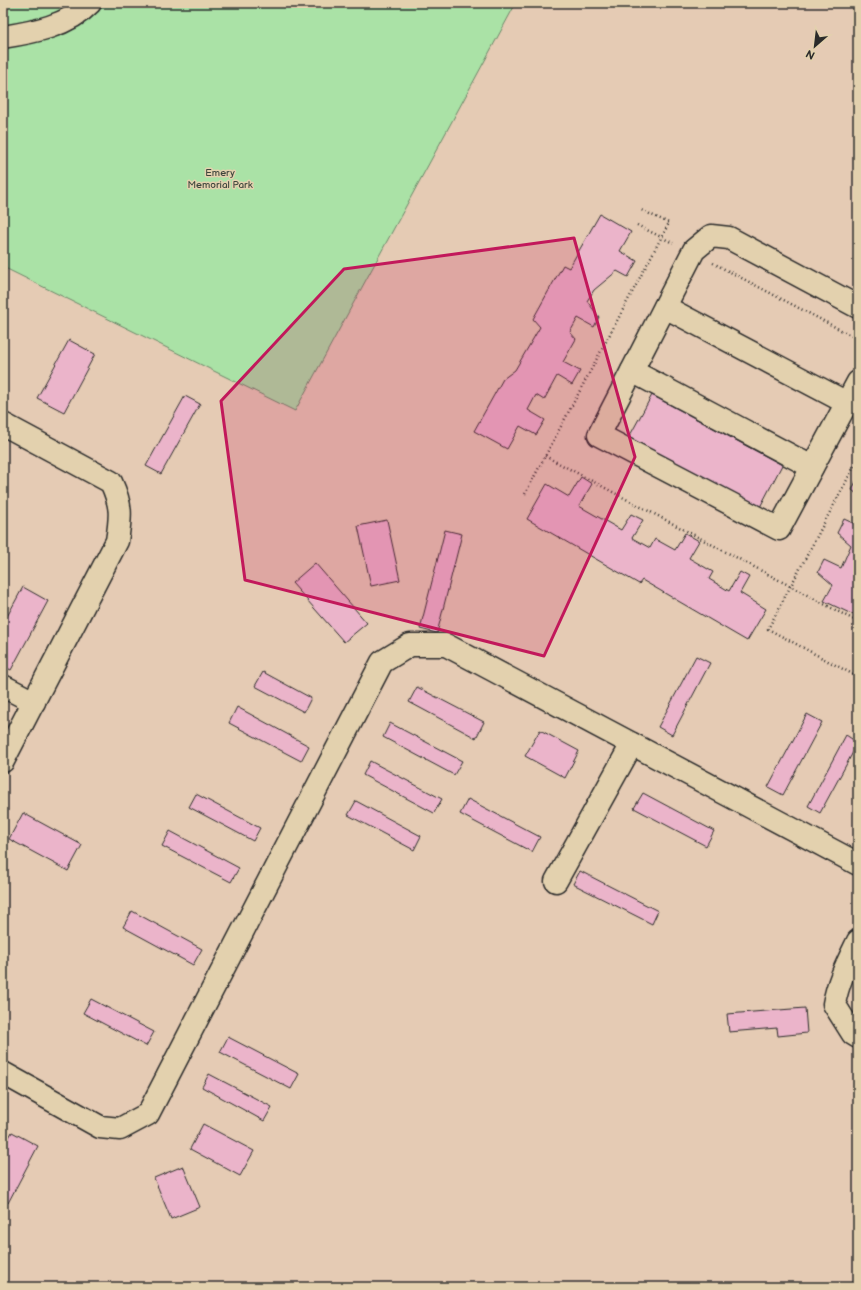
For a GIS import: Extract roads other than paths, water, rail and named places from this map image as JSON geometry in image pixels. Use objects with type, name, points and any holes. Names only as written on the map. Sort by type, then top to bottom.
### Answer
[{"type":"lane","points":[[3,37],[56,25],[73,18],[90,3]]},
{"type":"lane","points":[[858,307],[729,238],[711,236],[693,253],[599,435],[779,529],[858,382]]},
{"type":"lane","points":[[665,307],[847,403]]},
{"type":"lane","points":[[632,371],[812,467]]},
{"type":"lane","points":[[3,424],[111,482],[119,500],[121,518],[117,541],[3,761]]},
{"type":"lane","points":[[3,1073],[100,1127],[120,1129],[148,1114],[382,662],[410,645],[446,645],[858,864]]},
{"type":"lane","points":[[3,686],[34,702]]},
{"type":"lane","points":[[556,881],[632,744]]},
{"type":"lane","points":[[858,941],[836,990],[834,1004],[853,1034],[858,1037]]},
{"type":"park label","name":"Emery Memorial Park","points":[[220,178]]}]
